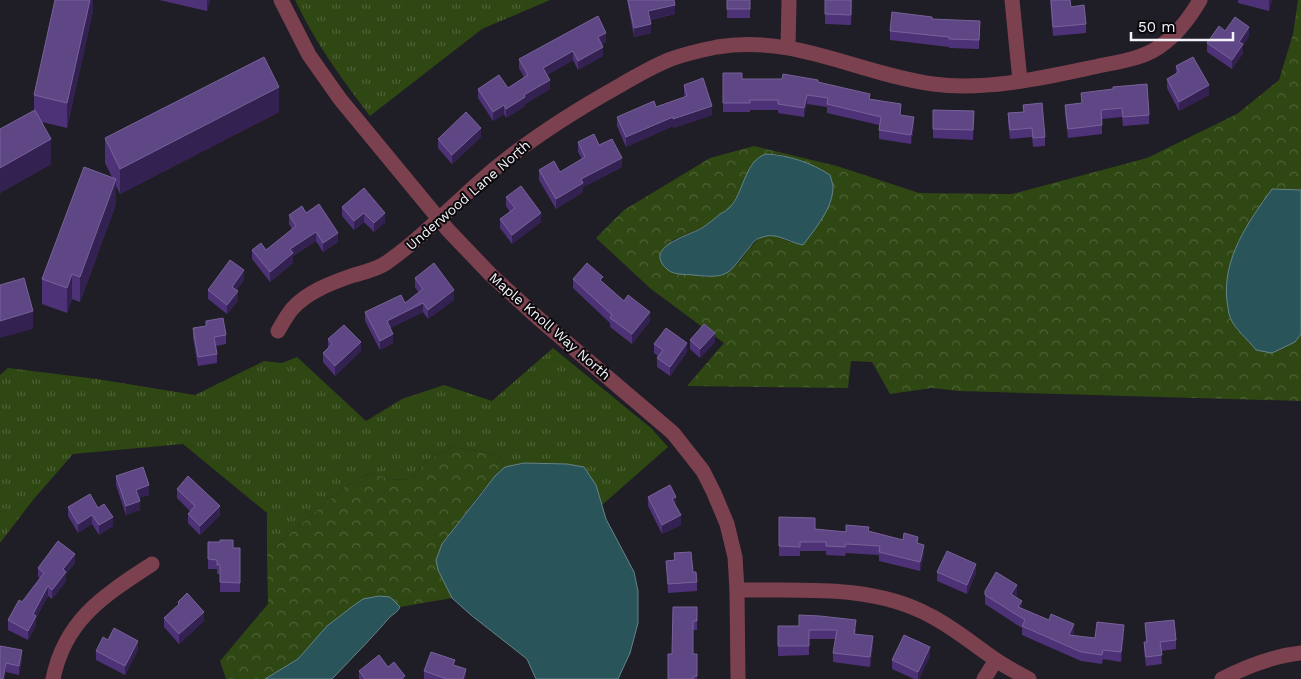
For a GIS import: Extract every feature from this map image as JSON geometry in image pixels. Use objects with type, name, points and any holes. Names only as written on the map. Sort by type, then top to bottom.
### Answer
[{"type":"street","name":"Maple Knoll Way North","points":[[281,0],[309,55],[340,99],[440,220],[491,276],[673,433],[707,478],[727,524],[735,557],[738,679]]},
{"type":"street","points":[[788,47],[789,0]]},
{"type":"street","points":[[1012,0],[1020,81]]},
{"type":"street","name":"Underwood Lane North","points":[[278,331],[293,308],[310,294],[333,283],[380,267],[401,252],[440,220],[478,183],[531,140],[589,103],[648,69],[671,59],[718,47],[742,45],[788,47],[931,84],[958,87],[1020,81],[1119,62],[1158,49],[1184,25],[1199,0]]},
{"type":"street","points":[[53,679],[62,650],[75,626],[92,606],[116,587],[152,564]]},
{"type":"street","points":[[737,590],[859,593],[894,600],[929,614],[960,633],[996,660],[1029,679]]},
{"type":"street","points":[[1222,679],[1282,655],[1301,653]]},
{"type":"street","points":[[984,679],[996,660]]},
{"type":"green space","points":[[295,0],[550,0],[482,29],[370,116],[330,60]]},
{"type":"green space","points":[[1298,0],[1301,0],[1301,190],[1272,189],[1247,226],[1237,244],[1229,316],[1237,330],[1246,336],[1256,350],[1295,342],[1301,334],[1301,401],[959,391],[932,388],[890,394],[872,362],[851,361],[848,388],[687,386],[724,343],[651,289],[596,238],[624,210],[710,158],[754,146],[837,166],[919,193],[1012,194],[1147,158],[1237,114],[1279,80],[1293,34]],"holes":[[[766,154],[778,154],[820,169],[791,243],[781,237],[765,236],[759,238],[737,264],[732,267],[709,277],[693,275],[671,241],[702,228],[731,207],[752,164]]]},
{"type":"green space","points":[[553,348],[651,428],[668,447],[602,505],[596,485],[567,464],[524,463],[505,467],[499,456],[453,447],[428,460],[409,480],[392,479],[370,473],[345,487],[267,553],[267,513],[183,444],[73,454],[33,500],[0,543],[0,375],[8,368],[97,379],[195,395],[264,361],[282,363],[297,357],[366,421],[402,399],[444,385],[492,401]]},
{"type":"green space","points":[[453,447],[499,456],[505,467],[483,490],[442,544],[438,570],[452,598],[400,607],[390,597],[363,599],[345,612],[298,659],[265,679],[226,679],[220,661],[268,604],[267,553],[345,487],[370,473],[392,479],[409,480],[428,460]]},
{"type":"water","points":[[766,154],[800,160],[830,175],[833,187],[830,203],[803,245],[776,236],[766,236],[755,241],[732,269],[722,275],[680,274],[668,270],[661,262],[660,255],[663,249],[670,243],[702,228],[729,208],[754,162]]},
{"type":"water","points":[[1272,189],[1301,190],[1301,334],[1295,342],[1272,353],[1256,350],[1232,322],[1227,301],[1227,285],[1229,270],[1239,242],[1254,215]]},
{"type":"water","points":[[524,463],[567,464],[584,467],[596,485],[606,519],[634,572],[638,591],[638,623],[630,653],[618,679],[536,679],[527,659],[452,598],[438,570],[436,560],[442,544],[495,476],[505,467]]},
{"type":"water","points":[[379,596],[390,597],[400,607],[399,609],[332,679],[265,679],[298,659],[327,626],[353,606],[363,599]]},
{"type":"building","points":[[55,0],[90,0],[67,103],[34,95]]},
{"type":"building","points":[[628,0],[674,0],[675,5],[648,11],[651,24],[634,28]]},
{"type":"building","points":[[727,0],[750,0],[750,9],[727,9]]},
{"type":"building","points":[[825,0],[851,0],[851,15],[825,14]]},
{"type":"building","points":[[1051,0],[1070,0],[1071,7],[1084,5],[1086,24],[1053,27]]},
{"type":"building","points":[[892,12],[932,17],[932,19],[980,21],[979,40],[949,39],[949,37],[890,31]]},
{"type":"building","points":[[598,16],[606,33],[598,37],[603,47],[578,61],[573,51],[543,68],[550,80],[524,95],[525,97],[506,109],[504,105],[493,112],[478,89],[499,75],[508,88],[528,75],[519,59]]},
{"type":"building","points":[[1235,17],[1249,27],[1239,42],[1243,44],[1232,60],[1207,43],[1219,26],[1225,31]]},
{"type":"building","points":[[264,57],[279,87],[120,169],[105,138]]},
{"type":"building","points":[[1193,57],[1209,85],[1179,102],[1167,79],[1179,72],[1176,66]]},
{"type":"building","points":[[723,73],[742,73],[742,79],[782,79],[783,74],[818,80],[818,82],[870,94],[869,99],[901,104],[900,115],[914,117],[911,135],[879,130],[881,117],[827,104],[828,98],[807,95],[804,108],[778,104],[778,100],[750,100],[750,103],[723,103]]},
{"type":"building","points":[[703,78],[712,106],[673,119],[673,117],[626,137],[617,117],[654,101],[656,107],[687,96],[684,85]]},
{"type":"building","points":[[1147,84],[1149,115],[1123,117],[1122,108],[1101,110],[1102,125],[1068,129],[1065,105],[1082,103],[1081,93],[1113,89],[1113,87]]},
{"type":"building","points":[[1042,103],[1045,137],[1033,138],[1032,128],[1010,130],[1008,113],[1024,112],[1023,105]]},
{"type":"building","points":[[35,110],[51,139],[0,168],[0,129]]},
{"type":"building","points":[[933,110],[974,111],[973,130],[933,129]]},
{"type":"building","points":[[466,112],[481,128],[452,155],[438,139]]},
{"type":"building","points":[[594,134],[599,145],[612,139],[622,158],[581,179],[583,183],[556,199],[539,170],[554,161],[560,172],[585,157],[578,142]]},
{"type":"building","points":[[84,167],[116,179],[80,277],[72,274],[67,288],[42,279]]},
{"type":"building","points":[[521,186],[541,213],[512,235],[500,219],[515,208],[506,197]]},
{"type":"building","points":[[364,188],[385,213],[374,223],[364,213],[354,221],[342,207]]},
{"type":"building","points":[[319,204],[338,233],[323,243],[316,232],[290,249],[293,253],[270,272],[252,250],[261,243],[266,250],[296,226],[289,215],[302,206],[306,213]]},
{"type":"building","points":[[230,260],[244,270],[232,287],[238,291],[227,305],[208,290]]},
{"type":"building","points":[[434,263],[454,290],[428,310],[423,303],[387,321],[393,334],[380,341],[365,312],[401,295],[405,303],[423,289],[415,278]]},
{"type":"building","points":[[587,263],[603,277],[600,280],[624,301],[628,295],[650,312],[632,334],[610,318],[612,315],[573,279]]},
{"type":"building","points":[[24,278],[33,311],[0,321],[0,285]]},
{"type":"building","points":[[223,318],[226,335],[214,337],[217,354],[198,357],[193,328],[206,326],[206,321]]},
{"type":"building","points":[[704,324],[715,333],[700,349],[690,340]]},
{"type":"building","points":[[344,325],[361,342],[335,366],[323,353],[332,344],[328,339]]},
{"type":"building","points":[[666,328],[687,343],[670,367],[657,358],[663,350],[654,344]]},
{"type":"building","points":[[143,467],[149,485],[136,490],[140,501],[126,506],[116,476]]},
{"type":"building","points":[[188,476],[220,506],[200,526],[188,514],[195,506],[177,489]]},
{"type":"building","points":[[670,485],[676,497],[672,499],[681,515],[662,525],[648,497]]},
{"type":"building","points":[[90,494],[98,508],[104,504],[113,517],[99,525],[92,515],[78,524],[68,507]]},
{"type":"building","points":[[779,517],[815,518],[815,529],[846,532],[846,525],[869,527],[868,531],[903,540],[904,533],[918,537],[917,543],[924,545],[920,562],[879,552],[880,546],[846,544],[845,547],[826,546],[826,542],[800,542],[800,547],[779,546]]},
{"type":"building","points":[[220,540],[233,540],[233,548],[240,548],[240,583],[220,582],[220,565],[217,565],[217,560],[208,559],[208,542],[220,542]]},
{"type":"building","points":[[58,541],[75,554],[63,569],[66,572],[52,590],[48,586],[33,614],[36,616],[28,631],[8,620],[19,600],[22,602],[44,573],[38,568]]},
{"type":"building","points":[[947,551],[976,564],[967,585],[937,572]]},
{"type":"building","points":[[691,552],[693,572],[696,572],[697,582],[668,584],[666,561],[675,560],[674,553]]},
{"type":"building","points":[[996,572],[1017,585],[1011,594],[1022,601],[1018,607],[1049,620],[1051,614],[1074,624],[1069,635],[1095,638],[1097,622],[1124,625],[1121,652],[1103,650],[1102,655],[1081,652],[1022,626],[1025,620],[985,595],[985,591]]},
{"type":"building","points":[[187,593],[204,612],[179,634],[164,618],[179,604],[178,602]]},
{"type":"building","points":[[673,607],[697,607],[697,621],[693,621],[693,654],[697,654],[697,676],[693,676],[693,679],[668,679],[668,654],[672,654]]},
{"type":"building","points":[[799,615],[856,620],[854,634],[873,636],[870,657],[833,653],[837,630],[809,630],[809,646],[778,646],[778,626],[799,626]]},
{"type":"building","points":[[1174,620],[1176,640],[1160,642],[1162,655],[1146,657],[1144,642],[1147,642],[1145,623]]},
{"type":"building","points":[[114,628],[138,641],[125,666],[96,651],[103,637],[108,640]]},
{"type":"building","points":[[904,635],[930,647],[918,672],[892,660]]},
{"type":"building","points":[[0,646],[22,650],[19,666],[6,663],[3,679],[0,679]]},
{"type":"building","points":[[431,652],[455,660],[453,665],[466,669],[463,679],[447,679],[424,671]]},
{"type":"building","points":[[379,655],[388,667],[394,662],[405,676],[401,679],[365,679],[359,671]]}]
